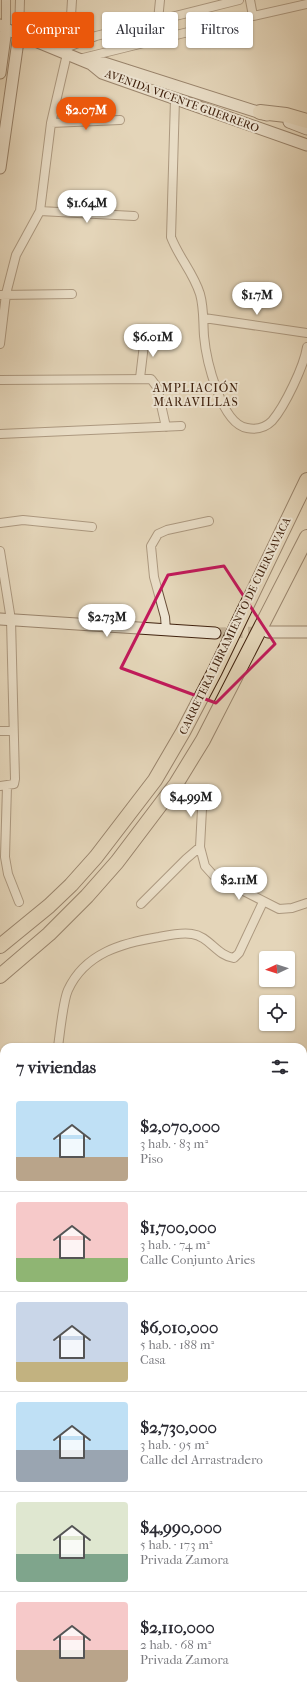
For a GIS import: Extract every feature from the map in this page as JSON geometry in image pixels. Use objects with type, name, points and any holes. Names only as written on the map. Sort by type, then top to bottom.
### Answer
[{"type":"highway","points":[[260,112],[286,115],[307,121]]},
{"type":"highway","name":"CARRETERA LIBRAMIENTO DE CUERNAVACA","points":[[0,946],[49,906],[71,885],[96,857],[155,780],[183,732],[215,671],[307,480]]},
{"type":"highway","name":"CARRETERA LIBRAMIENTO DE CUERNAVACA","points":[[0,976],[49,934],[87,896],[117,862],[176,784],[203,740],[307,537]]},
{"type":"main road","points":[[0,73],[2,28],[12,32]]},
{"type":"main road","points":[[0,168],[17,48]]},
{"type":"main road","points":[[61,48],[67,50],[79,59],[92,64]]},
{"type":"main road","name":"AVENIDA VICENTE GUERRERO","points":[[92,64],[104,63],[307,128]]},
{"type":"main road","name":"AVENIDA VICENTE GUERRERO","points":[[92,64],[102,73],[307,145]]},
{"type":"main road","points":[[0,79],[11,82]]},
{"type":"main road","points":[[222,116],[227,102]]},
{"type":"main road","points":[[6,619],[215,633]]},
{"type":"main road","points":[[268,632],[307,632]]},
{"type":"street","points":[[2,28],[6,0]]},
{"type":"street","points":[[20,0],[20,12]]},
{"type":"street","points":[[0,344],[3,295],[16,255],[40,211],[51,123],[67,50],[72,0]]},
{"type":"street","points":[[159,12],[160,0]]},
{"type":"street","points":[[178,15],[240,0]]},
{"type":"street","points":[[250,0],[252,12]]},
{"type":"street","points":[[253,16],[307,4]]},
{"type":"street","points":[[67,50],[102,34]]},
{"type":"street","points":[[79,59],[123,48]]},
{"type":"street","points":[[175,99],[171,237],[177,252],[192,273],[200,294],[204,318],[204,337],[213,379],[220,398],[232,420],[240,427],[252,429],[266,426],[274,419],[294,384],[306,354],[307,347]]},
{"type":"street","points":[[51,123],[120,120]]},
{"type":"street","points":[[40,211],[134,216]]},
{"type":"street","points":[[3,295],[72,294]]},
{"type":"street","points":[[204,318],[307,333]]},
{"type":"street","points":[[140,378],[145,336]]},
{"type":"street","points":[[0,380],[151,379],[156,387],[166,427]]},
{"type":"street","points":[[0,434],[181,426]]},
{"type":"street","points":[[0,523],[24,520],[92,527]]},
{"type":"street","points":[[166,630],[165,617],[154,576],[151,546],[158,534],[167,530],[209,521]]},
{"type":"street","points":[[0,551],[6,619],[15,779],[14,784],[4,786],[5,857],[8,874],[19,902]]},
{"type":"street","points":[[0,731],[13,731]]},
{"type":"street","points":[[202,790],[200,847],[205,866],[214,876],[279,909],[292,908],[307,903]]},
{"type":"street","points":[[142,904],[186,859],[200,847]]},
{"type":"street","points":[[59,1043],[67,991],[77,975],[98,955],[131,942],[178,934],[192,934],[203,938],[226,957],[234,958],[239,953],[263,902]]},
{"type":"highlighted area","points":[[224,566],[275,644],[216,703],[121,668],[168,575]]},
{"type":"tunnel","points":[[215,633],[264,632]]},
{"type":"district","name":"AMPLIACIÓN MARAVILLAS","points":[[196,395]]}]
